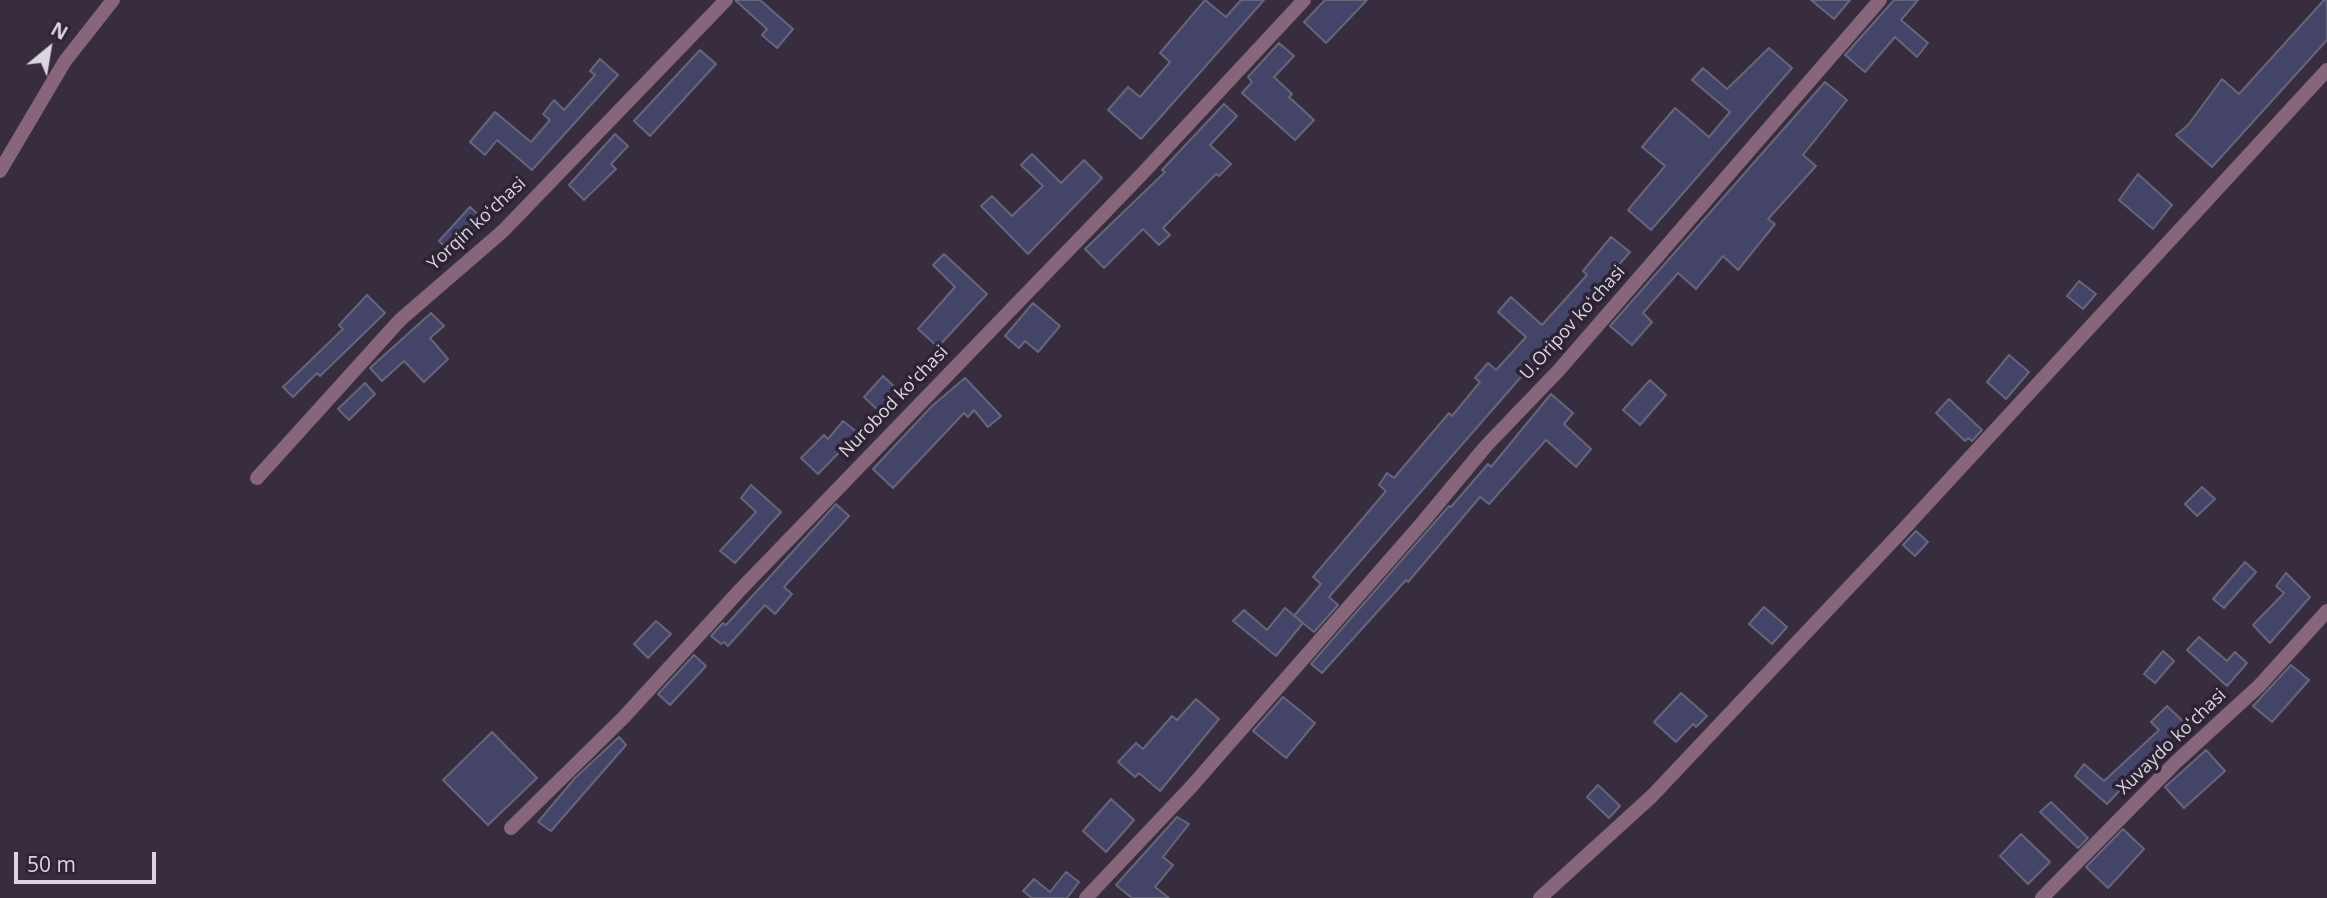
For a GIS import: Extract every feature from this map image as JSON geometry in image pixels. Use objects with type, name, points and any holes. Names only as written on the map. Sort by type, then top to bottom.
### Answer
[{"type":"street","points":[[0,171],[65,61],[113,0]]},
{"type":"street","name":"Yorqin koʻchasi","points":[[257,478],[400,320],[503,231],[726,0]]},
{"type":"street","name":"Nurobod koʻchasi","points":[[511,828],[624,717],[740,590],[1142,174],[1304,0]]},
{"type":"street","name":"U.Oripov koʻchasi","points":[[1086,898],[1191,787],[1486,446],[1569,359],[1880,0]]},
{"type":"street","points":[[1540,898],[1652,796],[2006,419],[2327,70]]},
{"type":"street","name":"Xuvaydo koʻchasi","points":[[2042,898],[2176,762],[2259,686],[2327,611]]},
{"type":"building","points":[[735,0],[760,0],[793,29],[777,48],[762,35],[767,29]]},
{"type":"building","points":[[1205,0],[1226,17],[1241,0],[1264,0],[1141,139],[1108,110],[1128,87],[1140,97],[1170,62],[1160,53]]},
{"type":"building","points":[[1325,0],[1367,0],[1326,43],[1304,22]]},
{"type":"building","points":[[1811,0],[1850,0],[1834,19]]},
{"type":"building","points":[[1894,0],[1918,0],[1901,20],[1928,43],[1917,57],[1895,37],[1865,72],[1845,55]]},
{"type":"building","points":[[2324,0],[2327,0],[2327,40],[2212,167],[2176,135],[2188,125],[2222,79],[2239,94]]},
{"type":"building","points":[[1279,43],[1294,56],[1274,77],[1292,94],[1289,97],[1314,120],[1295,140],[1242,93],[1252,82],[1248,77]]},
{"type":"building","points":[[1769,48],[1792,68],[1651,230],[1628,210],[1665,166],[1642,147],[1675,108],[1709,137],[1730,112],[1692,80],[1703,68],[1727,89]]},
{"type":"building","points":[[700,50],[716,64],[650,136],[634,121]]},
{"type":"building","points":[[600,59],[618,75],[532,170],[497,140],[485,155],[470,142],[495,112],[531,142],[550,120],[543,114],[554,100],[564,110],[595,75],[590,71]]},
{"type":"building","points":[[1825,82],[1847,100],[1803,155],[1816,166],[1768,219],[1775,224],[1738,270],[1723,256],[1696,289],[1678,273],[1643,313],[1652,322],[1632,345],[1610,326]]},
{"type":"building","points":[[1224,104],[1237,116],[1210,145],[1231,164],[1219,176],[1216,174],[1163,228],[1170,235],[1159,245],[1143,229],[1104,268],[1085,249],[1165,172],[1162,170]]},
{"type":"building","points":[[615,134],[628,146],[611,164],[616,169],[584,200],[569,185]]},
{"type":"building","points":[[1032,154],[1061,183],[1084,160],[1102,178],[1028,254],[981,206],[992,196],[1012,216],[1043,186],[1021,165]]},
{"type":"building","points":[[2138,174],[2172,205],[2153,229],[2119,200]]},
{"type":"building","points":[[470,207],[484,220],[453,254],[439,241]]},
{"type":"building","points":[[1611,237],[1630,252],[1329,597],[1338,605],[1314,632],[1294,616],[1321,584],[1313,577],[1386,491],[1379,485],[1387,473],[1394,478],[1449,413],[1452,416],[1480,382],[1475,378],[1488,363],[1496,370],[1526,337],[1498,312],[1511,297],[1542,325],[1587,275],[1583,271]]},
{"type":"building","points":[[944,254],[987,294],[938,347],[918,329],[955,287],[933,265]]},
{"type":"building","points":[[2079,281],[2096,294],[2083,309],[2067,296]]},
{"type":"building","points":[[367,295],[385,313],[320,376],[317,373],[293,397],[283,387],[343,329],[339,325]]},
{"type":"building","points":[[1033,303],[1060,326],[1038,352],[1025,341],[1019,348],[1005,336]]},
{"type":"building","points":[[431,313],[444,326],[430,338],[448,359],[424,382],[404,361],[382,381],[370,368]]},
{"type":"building","points":[[2009,355],[2029,372],[2006,399],[1987,382]]},
{"type":"building","points":[[883,376],[899,391],[880,412],[864,397]]},
{"type":"building","points":[[965,378],[1001,416],[988,427],[974,410],[968,417],[964,413],[893,488],[873,469],[932,406]]},
{"type":"building","points":[[1650,380],[1666,395],[1640,425],[1623,410]]},
{"type":"building","points":[[365,383],[375,394],[349,420],[338,409]]},
{"type":"building","points":[[1551,394],[1573,413],[1564,424],[1591,449],[1576,467],[1546,440],[1489,504],[1480,497],[1408,582],[1406,580],[1322,673],[1311,664],[1449,506],[1451,507],[1488,464],[1491,467]]},
{"type":"building","points":[[1949,399],[1982,430],[1972,441],[1968,438],[1965,441],[1936,413]]},
{"type":"building","points":[[843,421],[858,433],[818,474],[801,458],[824,435],[828,439]]},
{"type":"building","points":[[751,485],[781,512],[735,563],[720,551],[756,512],[741,498]]},
{"type":"building","points":[[2202,487],[2215,499],[2197,516],[2185,504]]},
{"type":"building","points":[[836,504],[849,516],[784,587],[792,594],[775,614],[765,605],[728,646],[711,636],[723,623],[726,625]]},
{"type":"building","points":[[1916,531],[1928,542],[1915,556],[1903,545]]},
{"type":"building","points":[[2245,562],[2256,572],[2224,608],[2213,599]]},
{"type":"building","points":[[2286,573],[2310,597],[2270,643],[2253,625],[2284,593],[2276,586]]},
{"type":"building","points":[[1764,607],[1787,627],[1772,644],[1749,624]]},
{"type":"building","points":[[1285,608],[1303,623],[1276,656],[1233,621],[1244,610],[1267,630]]},
{"type":"building","points":[[656,621],[671,634],[648,658],[634,644]]},
{"type":"building","points":[[2199,637],[2227,661],[2235,652],[2247,663],[2227,686],[2187,650]]},
{"type":"building","points":[[2163,651],[2174,661],[2155,683],[2144,674]]},
{"type":"building","points":[[694,655],[706,666],[670,705],[658,694]]},
{"type":"building","points":[[2291,665],[2309,680],[2272,722],[2253,706]]},
{"type":"building","points":[[1681,693],[1707,716],[1696,727],[1693,724],[1676,742],[1654,722]]},
{"type":"building","points":[[1283,697],[1315,723],[1286,758],[1253,731]]},
{"type":"building","points":[[1196,699],[1219,719],[1160,791],[1139,773],[1135,777],[1118,762],[1136,743],[1143,749],[1172,716],[1177,720]]},
{"type":"building","points":[[2167,706],[2188,726],[2144,771],[2141,768],[2107,804],[2075,776],[2084,764],[2104,781],[2159,730],[2151,722]]},
{"type":"building","points":[[492,732],[537,778],[488,825],[443,780]]},
{"type":"building","points":[[619,737],[626,745],[551,831],[538,822],[575,778]]},
{"type":"building","points":[[2206,750],[2225,771],[2184,808],[2165,787]]},
{"type":"building","points":[[1598,785],[1620,806],[1609,818],[1587,797]]},
{"type":"building","points":[[1111,799],[1134,820],[1106,852],[1083,831]]},
{"type":"building","points":[[2051,802],[2088,838],[2078,848],[2040,812]]},
{"type":"building","points":[[1177,817],[1189,824],[1163,857],[1173,865],[1155,887],[1169,898],[1132,898],[1116,885]]},
{"type":"building","points":[[2123,829],[2144,849],[2108,888],[2086,867]]},
{"type":"building","points":[[2021,834],[2050,862],[2028,884],[2000,856]]},
{"type":"building","points":[[1066,872],[1079,882],[1067,898],[1032,898],[1023,891],[1034,879],[1050,892]]}]
